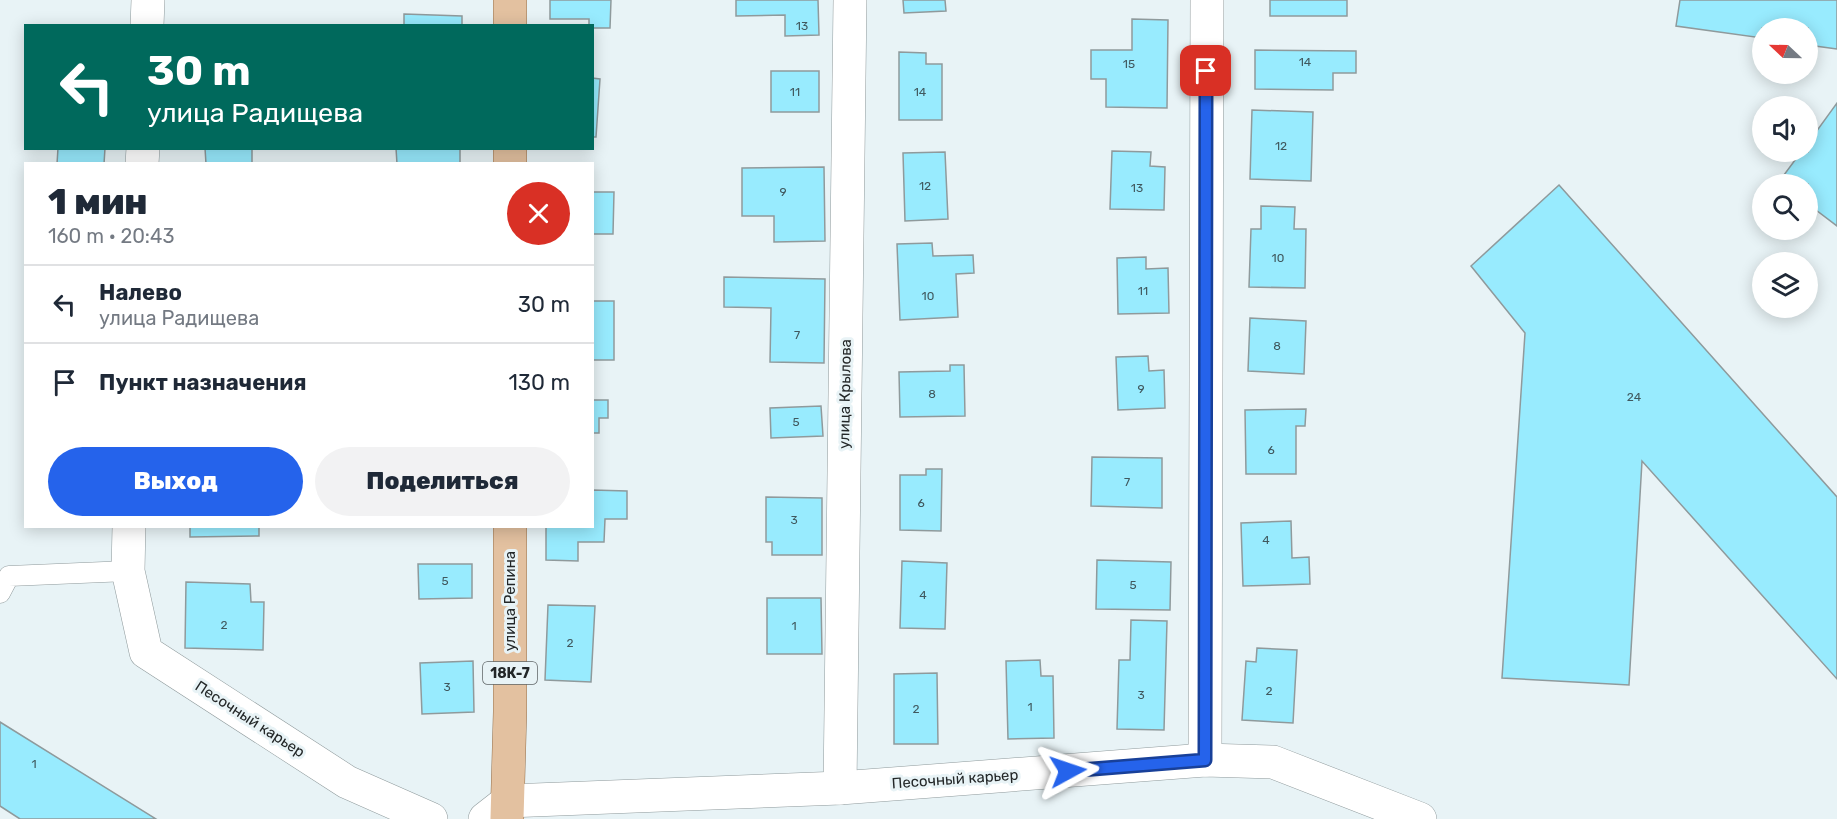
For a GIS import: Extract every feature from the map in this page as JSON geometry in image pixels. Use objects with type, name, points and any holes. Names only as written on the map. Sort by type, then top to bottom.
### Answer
[{"type":"main road","points":[[510,0],[510,24]]},
{"type":"main road","name":"улица Репина","points":[[500,813],[510,712],[510,528]]},
{"type":"street","points":[[147,24],[148,0]]},
{"type":"street","name":"улица Крылова","points":[[840,788],[850,0]]},
{"type":"street","points":[[1205,760],[1207,0]]},
{"type":"street","name":"Песочный карьер","points":[[129,528],[128,571],[146,652],[347,782],[431,819]]},
{"type":"street","name":"Песочный карьер","points":[[500,813],[1205,760],[1273,762],[1420,819]]},
{"type":"lane","points":[[0,593],[9,576],[128,571]]},
{"type":"building","points":[[550,0],[611,0],[610,28],[594,28],[594,24],[589,24],[589,19],[550,19]]},
{"type":"building","points":[[736,0],[818,0],[819,35],[785,36],[785,15],[736,16]]},
{"type":"building","points":[[903,0],[945,0],[946,11],[904,13]]},
{"type":"building","points":[[1270,0],[1347,0],[1347,16],[1270,16]]},
{"type":"building","points":[[1680,0],[1837,0],[1837,49],[1818,46],[1818,18],[1752,18],[1752,37],[1676,26]]},
{"type":"building","points":[[404,14],[462,16],[462,24],[404,24]]},
{"type":"building","points":[[1132,19],[1168,20],[1167,108],[1106,107],[1106,79],[1091,79],[1091,50],[1132,50]]},
{"type":"building","points":[[1255,50],[1356,51],[1356,73],[1333,73],[1333,90],[1255,89]]},
{"type":"building","points":[[899,52],[926,53],[926,64],[942,64],[942,120],[899,120]]},
{"type":"building","points":[[771,71],[819,71],[819,112],[771,112]]},
{"type":"building","points":[[594,78],[600,79],[596,137],[594,137]]},
{"type":"building","points":[[1837,103],[1837,226],[1818,212],[1818,174],[1785,174],[1794,162],[1818,162],[1818,129]]},
{"type":"building","points":[[1252,110],[1313,112],[1311,181],[1250,179]]},
{"type":"building","points":[[58,150],[105,150],[104,162],[57,162]]},
{"type":"building","points":[[205,150],[252,150],[252,162],[206,162]]},
{"type":"building","points":[[396,150],[460,150],[460,162],[397,162]]},
{"type":"building","points":[[1112,151],[1151,152],[1150,166],[1165,167],[1164,210],[1110,209]]},
{"type":"building","points":[[945,152],[948,219],[905,221],[903,153]]},
{"type":"building","points":[[824,167],[825,241],[774,242],[774,216],[742,216],[742,168]]},
{"type":"building","points":[[1559,185],[1837,497],[1837,679],[1642,461],[1629,685],[1502,678],[1525,333],[1471,266]]},
{"type":"building","points":[[594,192],[614,192],[613,234],[594,234]]},
{"type":"building","points":[[1261,206],[1295,207],[1294,229],[1306,229],[1305,288],[1249,287],[1251,229],[1261,229]]},
{"type":"building","points":[[932,243],[933,256],[973,255],[974,273],[956,274],[958,317],[900,320],[897,244]]},
{"type":"building","points":[[1146,257],[1146,269],[1168,268],[1169,313],[1118,314],[1117,258]]},
{"type":"building","points":[[724,277],[825,279],[824,363],[770,362],[771,308],[724,307]]},
{"type":"building","points":[[594,301],[614,301],[614,360],[594,360]]},
{"type":"building","points":[[1250,318],[1306,321],[1304,374],[1248,371]]},
{"type":"building","points":[[1148,356],[1149,371],[1164,370],[1165,408],[1118,410],[1116,357]]},
{"type":"building","points":[[950,365],[964,365],[965,416],[900,417],[899,372],[950,371]]},
{"type":"building","points":[[594,400],[608,400],[608,418],[599,418],[599,433],[594,433]]},
{"type":"building","points":[[821,406],[823,436],[771,438],[770,408]]},
{"type":"building","points":[[1306,409],[1305,426],[1296,426],[1296,474],[1246,474],[1245,410]]},
{"type":"building","points":[[1092,457],[1162,458],[1162,508],[1091,506]]},
{"type":"building","points":[[926,469],[942,469],[941,531],[900,530],[900,475],[926,475]]},
{"type":"building","points":[[594,490],[627,491],[627,519],[605,519],[604,542],[578,542],[578,561],[546,560],[546,528],[594,528]]},
{"type":"building","points":[[766,497],[822,498],[822,555],[772,555],[772,542],[766,542]]},
{"type":"building","points":[[1291,521],[1292,558],[1309,557],[1310,584],[1243,586],[1241,523]]},
{"type":"building","points":[[190,528],[259,528],[259,536],[190,537]]},
{"type":"building","points":[[1097,560],[1171,562],[1170,610],[1096,609]]},
{"type":"building","points":[[902,561],[947,563],[945,629],[900,628]]},
{"type":"building","points":[[418,564],[472,564],[472,598],[419,599]]},
{"type":"building","points":[[186,582],[250,584],[251,602],[264,602],[263,650],[185,648]]},
{"type":"building","points":[[767,598],[821,598],[822,654],[767,654]]},
{"type":"building","points":[[548,605],[595,606],[591,682],[545,680]]},
{"type":"building","points":[[1131,620],[1167,621],[1164,730],[1117,729],[1119,660],[1130,660]]},
{"type":"building","points":[[1257,648],[1297,650],[1293,723],[1242,720],[1246,661],[1256,662]]},
{"type":"building","points":[[1040,660],[1041,676],[1053,676],[1054,738],[1008,739],[1006,661]]},
{"type":"building","points":[[473,661],[474,712],[422,714],[420,663]]},
{"type":"building","points":[[937,673],[938,744],[894,744],[894,674]]},
{"type":"building","points":[[0,722],[156,819],[20,819],[0,806]]},
{"type":"route","points":[[1068,771],[1205,760],[1206,71]]}]
